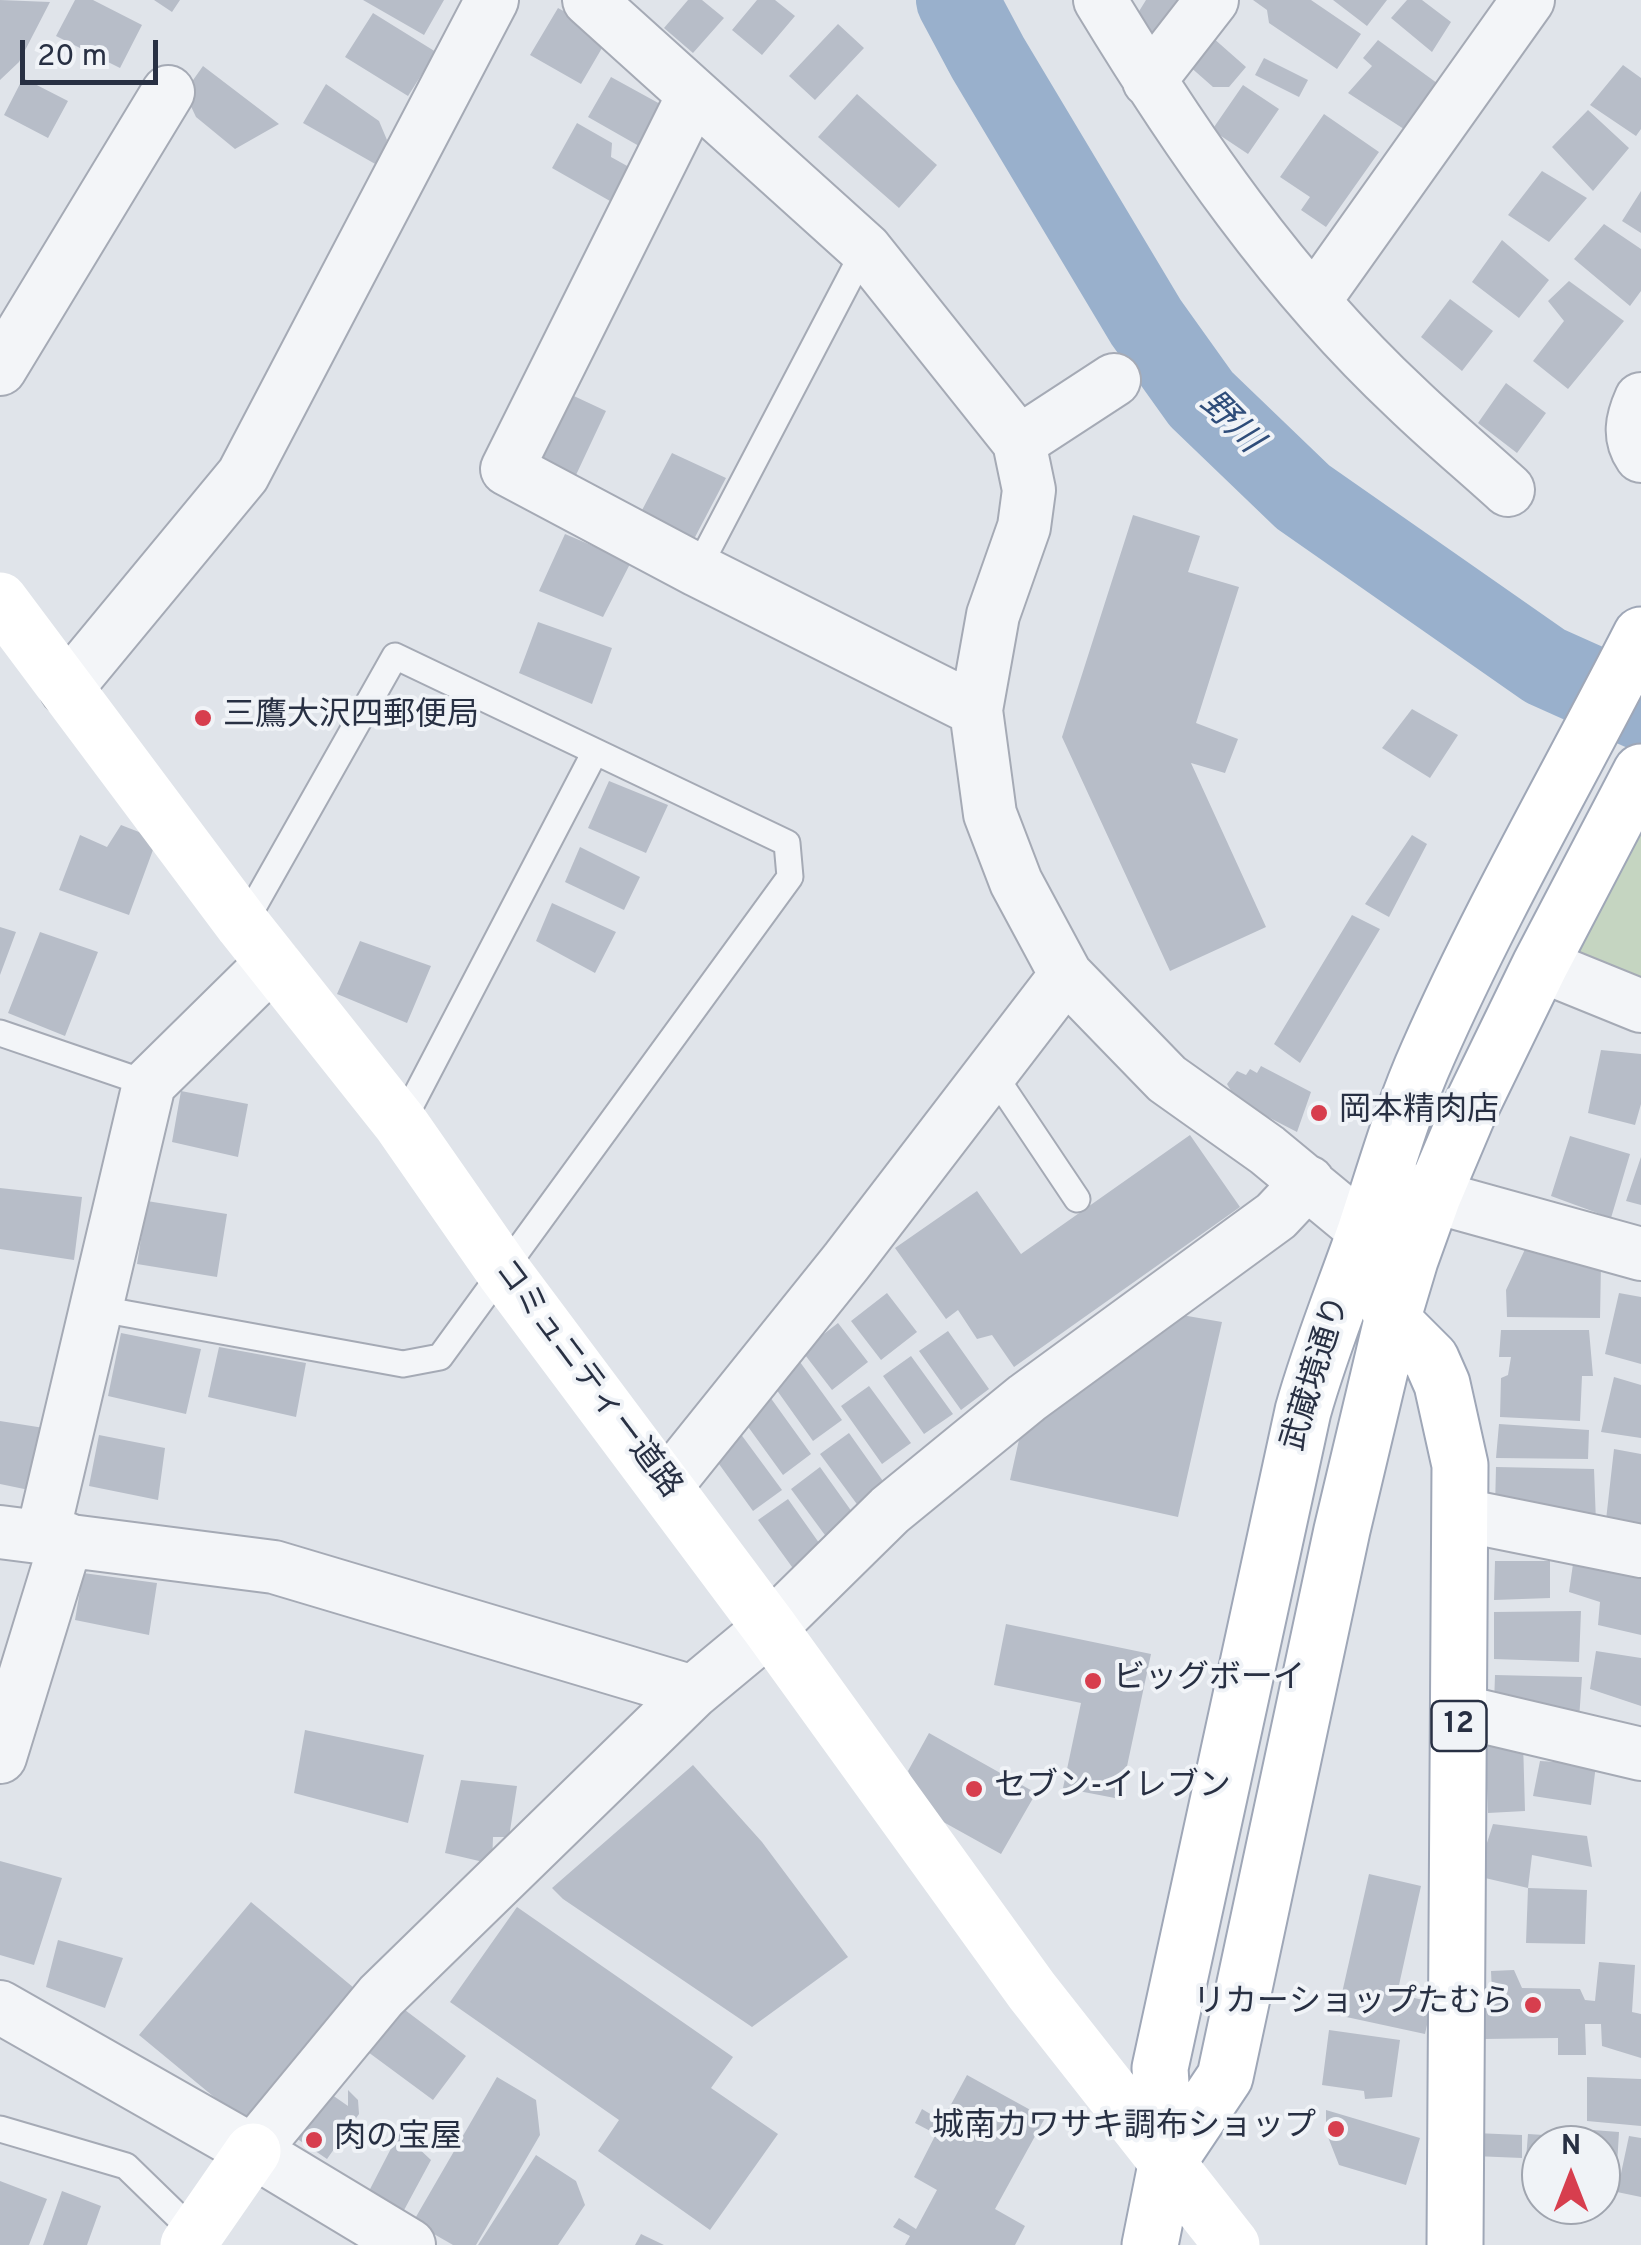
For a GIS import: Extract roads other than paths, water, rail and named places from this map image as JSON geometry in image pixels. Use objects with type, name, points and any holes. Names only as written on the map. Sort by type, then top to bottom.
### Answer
[{"type":"main road","name":"コミュニティー道路","points":[[0,600],[257,944],[401,1124],[504,1272],[666,1486],[1021,1976],[1232,2245]]},
{"type":"main road","name":"武蔵境通り","points":[[1150,2245],[1166,2165],[1160,2068],[1303,1410],[1400,1120],[1428,1052],[1641,635]]},
{"type":"main road","name":"武蔵境通り","points":[[1166,2165],[1225,2078],[1316,1646],[1392,1320],[1410,1260],[1432,1196],[1469,1111],[1640,774]]},
{"type":"main road","name":"12","points":[[1373,1206],[1392,1320],[1431,1359],[1442,1384],[1460,1465],[1455,2245]]},
{"type":"main road","points":[[192,2239],[253,2151]]},
{"type":"street","points":[[66,689],[243,475],[492,0]]},
{"type":"street","points":[[588,0],[866,250],[1019,442],[1029,490],[1024,527],[993,615],[976,710],[990,814],[1016,882],[1066,975],[1167,1078],[1308,1182],[1373,1206],[1432,1196],[1641,1254]]},
{"type":"street","points":[[1100,0],[1149,81],[1226,190],[1314,301],[1404,396],[1508,490]]},
{"type":"street","points":[[1149,81],[1212,0]]},
{"type":"street","points":[[1314,301],[1528,0]]},
{"type":"street","points":[[0,368],[168,92]]},
{"type":"street","points":[[693,96],[507,469],[976,710]]},
{"type":"street","points":[[1019,442],[1114,380]]},
{"type":"street","points":[[1641,399],[1632,434],[1641,456]]},
{"type":"street","points":[[0,1757],[36,1536],[149,1084],[257,944]]},
{"type":"street","points":[[1540,965],[1641,1006]]},
{"type":"street","points":[[666,1486],[846,1262],[1066,975]]},
{"type":"street","points":[[253,2151],[381,1996],[693,1692],[770,1628],[890,1510],[1028,1398],[1276,1216],[1308,1182]]},
{"type":"street","points":[[1373,1206],[1410,1260]]},
{"type":"street","points":[[1462,1515],[1641,1551]]},
{"type":"street","points":[[36,1536],[274,1568],[693,1692]]},
{"type":"street","points":[[1459,1712],[1641,1754]]},
{"type":"street","points":[[0,2007],[409,2245]]},
{"type":"lane","points":[[697,570],[866,250]]},
{"type":"lane","points":[[95,1308],[403,1364],[440,1358],[790,877],[787,843],[396,656],[257,944]]},
{"type":"lane","points":[[401,1124],[594,752]]},
{"type":"lane","points":[[0,1033],[149,1084]]},
{"type":"lane","points":[[992,1072],[1077,1199]]},
{"type":"lane","points":[[0,2130],[126,2166],[192,2239]]},
{"type":"waterway","name":"野川","points":[[957,0],[1146,322],[1201,399],[1303,497],[1545,666],[1641,709]]},
{"type":"place","name":"三鷹大沢四郵便局","points":[[203,718]]},
{"type":"place","name":"岡本精肉店","points":[[1319,1113]]},
{"type":"place","name":"ビッグボーイ","points":[[1093,1681]]},
{"type":"place","name":"セブン-イレブン","points":[[974,1789]]},
{"type":"place","name":"リカーショップたむら","points":[[1533,2005]]},
{"type":"place","name":"城南カワサキ調布ショップ","points":[[1336,2129]]},
{"type":"place","name":"肉の宝屋","points":[[314,2140]]}]
